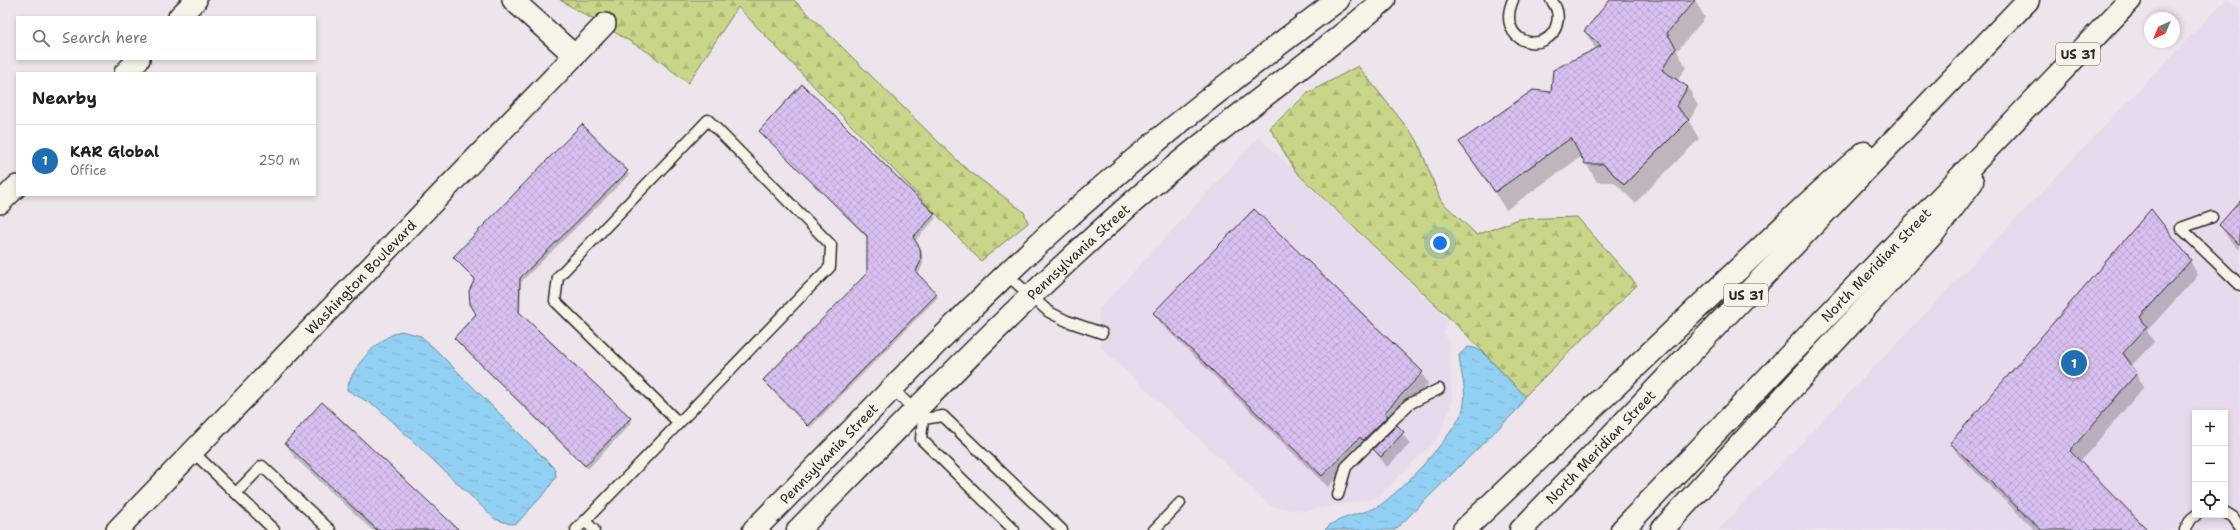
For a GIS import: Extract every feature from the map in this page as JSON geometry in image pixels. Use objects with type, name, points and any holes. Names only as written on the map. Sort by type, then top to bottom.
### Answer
[{"type":"main road","name":"Pennsylvania Street","points":[[754,530],[892,388],[1006,274],[1102,187],[1178,123],[1338,0]]},
{"type":"main road","name":"Pennsylvania Street","points":[[798,530],[919,415],[1030,296],[1107,225],[1198,146],[1357,23],[1384,0]]},
{"type":"main road","name":"North Meridian Street","points":[[1521,530],[2028,0]]},
{"type":"main road","name":"North Meridian Street","points":[[1622,530],[2130,0]]},
{"type":"main road","points":[[1464,530],[1809,202],[1971,61]]},
{"type":"main road","points":[[1662,530],[1932,235],[2027,107]]},
{"type":"street","points":[[180,16],[196,0]]},
{"type":"street","points":[[513,0],[575,56]]},
{"type":"street","name":"Washington Boulevard","points":[[117,530],[605,24]]},
{"type":"street","points":[[126,72],[138,60]]},
{"type":"street","points":[[0,203],[16,187]]},
{"type":"lane","points":[[1513,0],[1507,17],[1511,30],[1520,39],[1536,42],[1552,34],[1556,27],[1557,10],[1551,0]]},
{"type":"lane","points":[[576,530],[830,267],[831,245],[708,120],[558,277],[555,301],[679,423]]},
{"type":"lane","points":[[2212,217],[2181,228],[2240,285]]},
{"type":"lane","points":[[1006,274],[1049,312],[1067,322],[1102,333]]},
{"type":"lane","points":[[892,388],[919,415],[921,439],[1014,530]]},
{"type":"lane","points":[[1338,495],[1346,467],[1409,404],[1439,389]]},
{"type":"lane","points":[[919,415],[943,416],[1062,530]]},
{"type":"lane","points":[[192,451],[274,530]]},
{"type":"lane","points":[[236,493],[262,466],[330,530]]},
{"type":"lane","points":[[1154,530],[1180,503]]},
{"type":"lane","points":[[2228,514],[2233,517],[2240,527]]},
{"type":"lane","points":[[2185,530],[2194,518]]},
{"type":"lane","points":[[585,521],[594,530]]},
{"type":"shaded area","points":[[2225,0],[2228,0],[2240,10],[2240,530],[1718,530]]},
{"type":"shaded area","points":[[1259,137],[1448,320],[1444,332],[1450,346],[1452,402],[1438,438],[1377,498],[1306,511],[1272,507],[1101,348],[1098,310]]},
{"type":"green space","points":[[560,0],[794,0],[964,167],[1024,212],[1028,223],[981,261],[738,7],[688,83],[648,52]]},
{"type":"green space","points":[[1358,66],[1417,140],[1441,201],[1477,235],[1519,219],[1577,217],[1637,285],[1525,396],[1463,331],[1296,172],[1270,128],[1308,93]]},
{"type":"water","points":[[401,331],[421,336],[555,469],[556,477],[545,493],[517,523],[510,524],[495,519],[377,407],[347,390],[354,372],[367,354],[383,340]]},
{"type":"water","points":[[1468,347],[1475,348],[1482,352],[1525,396],[1519,408],[1395,530],[1325,530],[1334,522],[1375,508],[1384,502],[1410,479],[1438,448],[1459,419],[1463,409],[1465,395],[1459,355]]},
{"type":"building","points":[[1610,0],[1695,0],[1667,33],[1676,48],[1662,70],[1688,87],[1676,106],[1689,120],[1624,185],[1603,164],[1585,164],[1571,138],[1495,192],[1459,142],[1533,90],[1551,92],[1553,70],[1601,46],[1584,31]]},
{"type":"building","points":[[802,84],[935,214],[913,237],[920,248],[921,260],[916,272],[937,294],[808,426],[763,380],[867,273],[867,236],[759,131]]},
{"type":"building","points":[[582,124],[628,171],[520,278],[519,312],[631,418],[585,466],[454,338],[476,314],[470,304],[469,291],[475,279],[453,257]]},
{"type":"building","points":[[2240,201],[2240,245],[2219,225]]},
{"type":"building","points":[[1254,209],[1423,372],[1384,413],[1388,416],[1363,440],[1360,437],[1322,476],[1153,313]]},
{"type":"building","points":[[2151,209],[2191,260],[2140,317],[2147,327],[2123,353],[2137,373],[2070,451],[2148,530],[2041,530],[1950,443]]},
{"type":"building","points":[[322,402],[459,530],[377,530],[285,443]]},
{"type":"building","points":[[1397,425],[1404,432],[1381,457],[1373,449]]},
{"type":"place","name":"KAR Global","points":[[2074,363]]}]
